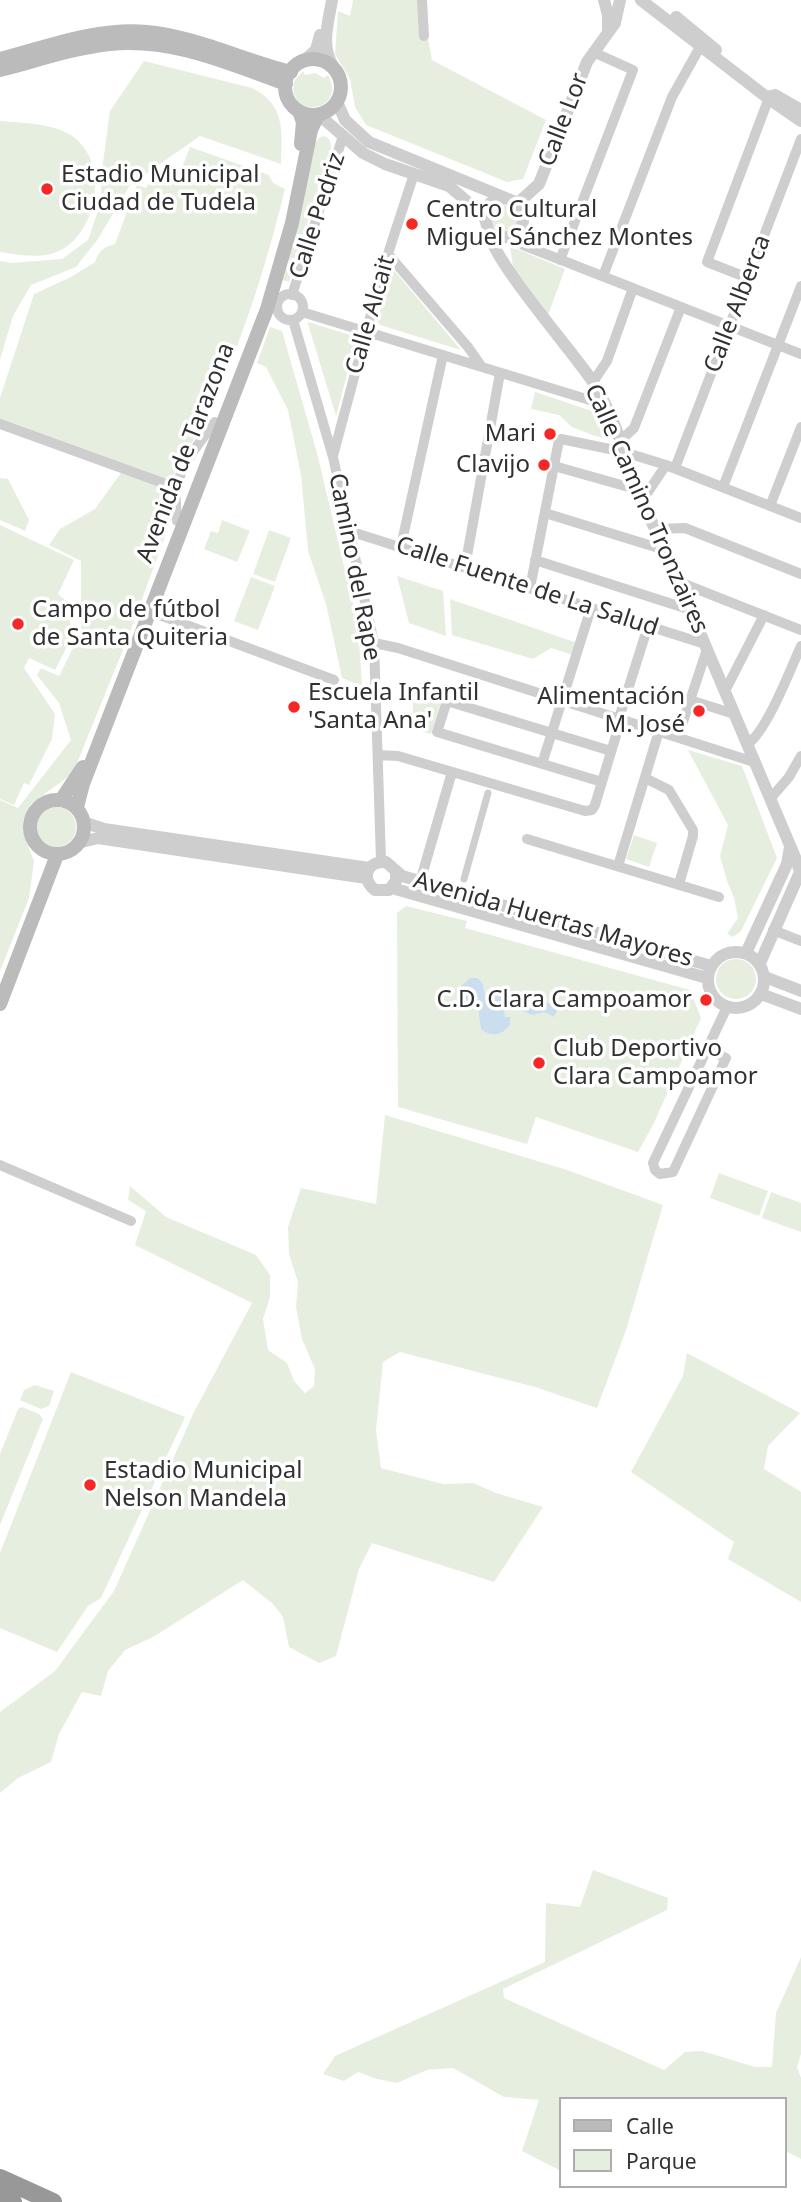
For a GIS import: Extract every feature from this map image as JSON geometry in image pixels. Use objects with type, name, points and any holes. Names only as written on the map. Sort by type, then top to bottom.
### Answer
[{"type":"highway","points":[[0,2178],[53,2202]]},
{"type":"highway","points":[[0,2195],[13,2202]]},
{"type":"main road","points":[[0,59],[95,35],[145,32],[200,42],[293,73]]},
{"type":"main road","points":[[0,70],[100,46],[137,43],[185,49],[293,73],[317,60],[334,68],[341,84],[337,102],[330,110],[319,115],[299,111],[288,100],[293,73]]},
{"type":"main road","name":"Avenida de Tarazona","points":[[61,800],[85,764],[255,323],[287,222],[302,137],[303,122],[299,111]]},
{"type":"main road","name":"Avenida de Tarazona","points":[[77,807],[83,784],[265,314],[292,223],[311,130],[319,115]]},
{"type":"main road","points":[[50,800],[61,800],[77,807],[82,813],[84,829],[78,843],[57,855],[40,850],[32,840],[30,832],[29,822],[33,813],[40,805],[50,800]]},
{"type":"main road","points":[[0,984],[40,879],[40,850]]},
{"type":"main road","points":[[0,1004],[57,855]]},
{"type":"street","points":[[293,73],[316,50],[325,0]]},
{"type":"street","points":[[332,0],[324,44],[327,57],[334,68]]},
{"type":"street","points":[[422,0],[424,36]]},
{"type":"street","points":[[604,0],[608,15],[607,34]]},
{"type":"street","name":"Calle Lor","points":[[518,203],[539,184],[587,62],[617,19],[620,0]]},
{"type":"street","points":[[640,0],[705,46],[801,121]]},
{"type":"street","points":[[654,0],[705,46]]},
{"type":"street","points":[[603,276],[672,97],[705,46]]},
{"type":"street","points":[[560,260],[633,69],[593,52]]},
{"type":"street","points":[[769,95],[801,110]]},
{"type":"street","points":[[748,278],[707,262],[769,95]]},
{"type":"street","points":[[319,115],[363,153],[385,164],[449,186],[484,216],[489,232],[498,237],[510,237],[518,233],[524,215],[518,203],[369,142],[345,120],[337,102]]},
{"type":"street","name":"Calle Pedriz","points":[[290,295],[343,136]]},
{"type":"street","name":"Calle Alberca","points":[[640,496],[671,466],[730,327],[801,139]]},
{"type":"street","name":"Calle Alcait","points":[[333,457],[388,254],[414,174]]},
{"type":"street","points":[[484,216],[490,204],[503,198]]},
{"type":"street","name":"Calle Camino Tronzaires","points":[[489,232],[490,240],[509,269],[593,382],[606,405],[640,496],[770,799],[796,844],[799,881]]},
{"type":"street","points":[[510,237],[560,260],[801,354]]},
{"type":"street","points":[[509,269],[510,237]]},
{"type":"street","points":[[388,254],[482,367]]},
{"type":"street","points":[[723,487],[801,286]]},
{"type":"street","points":[[274,287],[301,301],[302,312]]},
{"type":"street","points":[[593,382],[607,362],[633,288]]},
{"type":"street","points":[[281,317],[277,310],[278,302],[290,295]]},
{"type":"street","points":[[622,446],[634,428],[681,307]]},
{"type":"street","points":[[302,312],[606,405]]},
{"type":"street","points":[[265,314],[293,320],[302,312]]},
{"type":"street","name":"Camino del Rape","points":[[293,320],[333,457],[374,643],[381,862]]},
{"type":"street","points":[[401,546],[443,355]]},
{"type":"street","points":[[465,567],[500,373]]},
{"type":"street","name":"Avenida de Tarazona","points":[[177,521],[177,488],[180,475],[190,456],[215,422]]},
{"type":"street","name":"Avenida de Tarazona","points":[[0,424],[177,488]]},
{"type":"street","points":[[771,506],[801,427]]},
{"type":"street","points":[[530,588],[561,439],[622,446],[801,518]]},
{"type":"street","points":[[554,466],[640,496]]},
{"type":"street","points":[[544,513],[665,550]]},
{"type":"street","points":[[656,529],[685,528],[801,574]]},
{"type":"street","name":"Calle Fuente de La Salud","points":[[349,531],[706,647]]},
{"type":"street","points":[[535,560],[691,610]]},
{"type":"street","points":[[679,582],[801,631]]},
{"type":"street","points":[[151,608],[157,614],[334,680]]},
{"type":"street","points":[[542,764],[591,608]]},
{"type":"street","points":[[725,691],[764,615]]},
{"type":"street","points":[[378,755],[398,756],[585,811],[592,810],[648,626]]},
{"type":"street","points":[[374,643],[398,648],[754,762]]},
{"type":"street","points":[[747,745],[753,740],[772,708],[801,646]]},
{"type":"street","name":"Calle Camino Tronzaires","points":[[678,737],[706,647]]},
{"type":"street","points":[[691,700],[734,714]]},
{"type":"street","points":[[602,782],[437,732],[447,701],[611,751]]},
{"type":"street","points":[[618,866],[659,731]]},
{"type":"street","points":[[770,799],[789,777],[801,755]]},
{"type":"street","points":[[421,882],[452,772]]},
{"type":"street","points":[[645,778],[669,790],[693,830],[678,884]]},
{"type":"street","points":[[464,879],[488,793]]},
{"type":"street","name":"Avenida Huertas Mayores","points":[[83,822],[100,828],[368,873]]},
{"type":"street","name":"Avenida Huertas Mayores","points":[[78,843],[98,838],[368,873]]},
{"type":"street","points":[[527,839],[719,897]]},
{"type":"street","points":[[746,953],[796,844]]},
{"type":"street","points":[[368,873],[381,862]]},
{"type":"street","name":"Avenida Huertas Mayores","points":[[381,862],[390,864],[396,872],[421,882],[709,972]]},
{"type":"street","name":"Avenida Huertas Mayores","points":[[368,873],[374,890],[384,892],[392,888],[396,881],[396,872]]},
{"type":"street","points":[[760,963],[773,930],[799,881]]},
{"type":"street","name":"Avenida Huertas Mayores","points":[[392,888],[709,972]]},
{"type":"street","points":[[773,930],[801,941]]},
{"type":"street","points":[[730,952],[746,953],[760,963],[765,977],[761,994],[746,1006],[727,1007],[713,996],[709,972],[716,960],[730,952]]},
{"type":"street","points":[[765,977],[801,991]]},
{"type":"street","points":[[761,994],[801,1009]]},
{"type":"street","points":[[707,1049],[726,1058],[673,1172],[660,1174],[654,1170],[653,1163],[707,1049],[727,1007]]},
{"type":"street","points":[[0,1165],[131,1221]]},
{"type":"green space","points":[[353,0],[421,0],[432,60],[546,120],[523,179],[507,182],[366,125],[355,107],[350,79],[335,54],[338,11],[350,16]]},
{"type":"green space","points":[[144,61],[252,88],[263,95],[271,103],[280,120],[281,164],[200,136],[130,185],[98,239],[76,267],[31,285],[13,316],[0,360],[0,261],[11,263],[62,259],[88,240],[101,202],[102,170],[110,111]]},
{"type":"green space","points":[[303,71],[305,75],[315,73],[324,78],[328,75],[332,88],[330,97],[324,104],[316,107],[299,102],[294,93],[294,81]]},
{"type":"green space","name":"Estadio Municipal Ciudad de Tudela","points":[[0,121],[35,124],[61,130],[82,145],[90,159],[95,192],[92,209],[76,239],[63,249],[48,255],[32,256],[0,252]]},
{"type":"green space","points":[[325,136],[330,140],[331,148],[289,282],[283,280],[300,219],[314,144],[320,137]]},
{"type":"green space","points":[[190,147],[269,175],[273,183],[285,189],[255,295],[227,373],[206,419],[170,480],[0,421],[0,398],[34,294],[71,277],[95,262],[102,250],[115,244],[137,185],[146,188],[160,173],[181,170]]},
{"type":"green space","points":[[504,203],[514,207],[518,217],[514,227],[504,231],[494,227],[490,217],[494,207]]},
{"type":"green space","points":[[510,246],[565,269],[548,315],[513,267]]},
{"type":"green space","points":[[393,269],[461,350],[380,325],[377,321]]},
{"type":"green space","points":[[308,324],[357,337],[336,416]]},
{"type":"green space","points":[[270,327],[282,331],[317,453],[358,625],[362,686],[342,678],[326,604],[308,551],[301,475],[288,410],[266,367],[257,363]]},
{"type":"green space","points":[[535,392],[601,414],[609,427],[609,435],[606,438],[595,436],[572,427],[559,415],[531,409]]},
{"type":"green space","points":[[123,470],[168,490],[174,512],[127,640],[73,773],[31,804],[23,820],[26,841],[34,861],[29,898],[0,971],[0,800],[18,808],[71,740],[59,703],[37,675],[41,668],[59,676],[81,632],[81,561],[49,545],[60,529],[95,509]]},
{"type":"green space","points":[[0,478],[8,479],[29,520],[25,531],[0,520]]},
{"type":"green space","points":[[222,520],[250,531],[237,562],[204,549],[211,531],[218,533]]},
{"type":"green space","points":[[0,525],[74,560],[58,594],[65,600],[73,635],[55,670],[29,658],[24,668],[55,714],[52,739],[29,785],[24,783],[14,805],[0,799]]},
{"type":"green space","points":[[269,530],[291,538],[275,582],[253,574]]},
{"type":"green space","points":[[397,576],[443,591],[446,636],[409,623]]},
{"type":"green space","points":[[251,577],[275,586],[258,630],[234,621]]},
{"type":"green space","points":[[450,599],[577,643],[573,655],[551,648],[533,659],[452,635]]},
{"type":"green space","points":[[412,687],[443,695],[431,734],[414,729]]},
{"type":"green space","points":[[688,750],[742,766],[777,858],[741,931],[733,937],[727,934],[738,918],[720,856],[728,825]]},
{"type":"green space","points":[[56,807],[64,808],[70,813],[75,819],[75,835],[70,841],[64,846],[56,847],[48,846],[42,841],[37,835],[36,827],[37,819],[42,813],[48,808]]},
{"type":"green space","points":[[634,835],[657,843],[649,867],[626,859]]},
{"type":"green space","name":"Club Deportivo Clara Campoamor","points":[[406,906],[467,921],[465,928],[690,990],[701,1018],[638,1152],[536,1117],[527,1144],[398,1107],[397,913]]},
{"type":"green space","points":[[736,959],[750,965],[756,979],[750,993],[736,999],[722,993],[716,979],[722,965]]},
{"type":"green space","points":[[385,1115],[567,1170],[663,1205],[626,1330],[597,1408],[535,1387],[400,1352],[383,1362],[376,1430],[381,1468],[443,1484],[473,1483],[543,1507],[494,1582],[372,1543],[359,1569],[336,1656],[319,1663],[289,1647],[283,1617],[273,1604],[243,1580],[153,1637],[125,1650],[108,1671],[101,1696],[82,1692],[59,1734],[51,1762],[18,1778],[0,1793],[0,1712],[55,1671],[114,1591],[194,1412],[252,1303],[135,1245],[146,1211],[128,1200],[130,1186],[166,1217],[256,1255],[270,1275],[270,1297],[263,1319],[268,1350],[287,1363],[294,1381],[305,1393],[314,1386],[315,1369],[302,1339],[296,1307],[298,1282],[289,1254],[288,1227],[301,1188],[376,1204]]},
{"type":"green space","points":[[719,1173],[768,1191],[759,1216],[710,1198]]},
{"type":"green space","points":[[771,1192],[801,1203],[801,1232],[762,1218]]},
{"type":"green space","points":[[687,1353],[800,1413],[768,1446],[764,1469],[801,1492],[801,1602],[728,1559],[734,1542],[631,1472],[683,1376]]},
{"type":"green space","name":"Estadio Municipal Nelson Mandela","points":[[71,1372],[185,1417],[101,1598],[88,1606],[57,1652],[0,1628],[0,1553]]},
{"type":"green space","points":[[35,1385],[54,1391],[49,1406],[41,1409],[20,1400],[24,1390]]},
{"type":"green space","points":[[22,1407],[39,1414],[43,1419],[0,1525],[0,1454],[18,1409]]},
{"type":"green space","points":[[593,1870],[668,1898],[667,1910],[503,1989],[504,1998],[664,2070],[685,2052],[702,2051],[755,2067],[772,2067],[776,2013],[801,1957],[801,2054],[797,2067],[801,2078],[801,2159],[787,2152],[787,2097],[560,2097],[560,2170],[522,2151],[539,2100],[504,2097],[453,2068],[427,2070],[397,2083],[358,2072],[344,2081],[323,2074],[335,2056],[545,1962],[546,1903],[580,1907]]},
{"type":"water","points":[[470,978],[478,978],[483,984],[486,1002],[489,1004],[493,989],[559,1006],[554,1017],[545,1012],[532,1015],[514,1007],[504,1012],[505,1017],[510,1017],[510,1025],[500,1033],[489,1034],[481,1029],[478,1008],[464,1003],[456,991]]},
{"type":"place","name":"Estadio Municipal Ciudad de Tudela","points":[[47,189]]},
{"type":"place","name":"Centro Cultural Miguel Sánchez Montes","points":[[412,224]]},
{"type":"place","name":"Mari","points":[[550,434]]},
{"type":"place","name":"Clavijo","points":[[544,465]]},
{"type":"place","name":"Campo de fútbol de Santa Quiteria","points":[[18,624]]},
{"type":"place","name":"Escuela Infantil 'Santa Ana'","points":[[294,707]]},
{"type":"place","name":"Alimentación M. José","points":[[699,711]]},
{"type":"place","name":"C.D. Clara Campoamor","points":[[706,1000]]},
{"type":"place","name":"Club Deportivo Clara Campoamor","points":[[539,1063]]},
{"type":"place","name":"Estadio Municipal Nelson Mandela","points":[[90,1485]]}]
